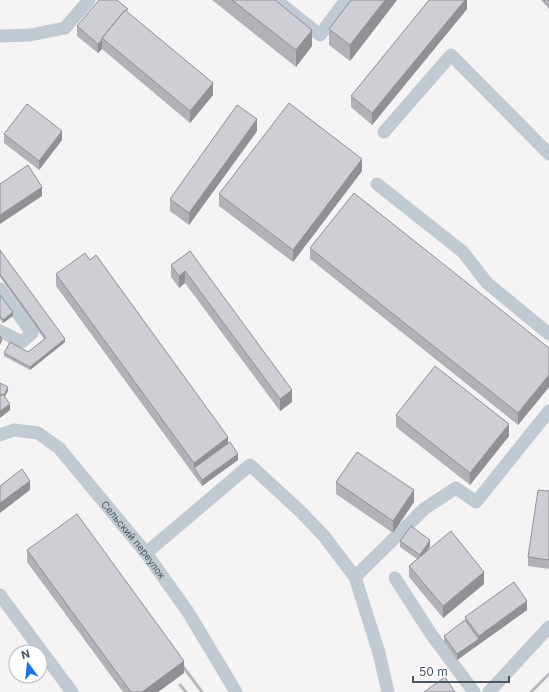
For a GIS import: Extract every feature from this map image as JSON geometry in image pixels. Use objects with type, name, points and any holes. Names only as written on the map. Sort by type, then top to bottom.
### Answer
[{"type":"street","points":[[0,36],[30,35],[65,28],[89,0]]},
{"type":"street","points":[[276,0],[320,35],[346,0]]},
{"type":"street","points":[[384,132],[450,55],[549,154]]},
{"type":"street","points":[[376,184],[463,252],[487,282],[549,334]]},
{"type":"street","points":[[0,289],[32,333],[22,342],[0,331]]},
{"type":"street","points":[[355,577],[424,509],[456,488],[476,502],[549,411]]},
{"type":"street","name":"Сельский переулок","points":[[0,435],[14,430],[38,433],[58,448],[146,553],[188,612],[236,692]]},
{"type":"street","points":[[146,553],[250,465],[305,516],[324,536],[355,577],[379,653],[388,692]]},
{"type":"street","points":[[395,578],[431,634],[474,692]]},
{"type":"street","points":[[0,596],[72,692]]},
{"type":"street","points":[[489,692],[549,628]]},
{"type":"building","points":[[99,0],[117,0],[128,9],[126,11],[125,10],[98,44],[77,26]]},
{"type":"building","points":[[232,0],[275,0],[312,30],[296,50]]},
{"type":"building","points":[[351,0],[385,0],[350,45],[329,29]]},
{"type":"building","points":[[429,0],[465,0],[372,113],[351,96]]},
{"type":"building","points":[[544,0],[549,0],[549,6]]},
{"type":"building","points":[[125,10],[213,83],[190,111],[102,38]]},
{"type":"building","points":[[289,103],[362,159],[293,250],[219,194]]},
{"type":"building","points":[[27,104],[62,131],[39,161],[4,134]]},
{"type":"building","points":[[237,105],[257,119],[189,213],[170,199]]},
{"type":"building","points":[[28,165],[42,187],[0,215],[0,184]]},
{"type":"building","points":[[354,193],[549,348],[549,375],[518,413],[310,248]]},
{"type":"building","points":[[0,250],[65,339],[30,367],[4,353],[10,342],[28,352],[46,338],[0,274]]},
{"type":"building","points":[[190,251],[292,390],[280,399],[185,271],[179,276],[171,265]]},
{"type":"building","points":[[85,253],[90,260],[96,255],[228,437],[194,463],[56,274]]},
{"type":"building","points":[[0,295],[13,312],[3,320],[0,316]]},
{"type":"building","points":[[435,366],[509,424],[470,473],[396,415]]},
{"type":"building","points":[[0,383],[8,387],[4,395],[3,394],[0,396]]},
{"type":"building","points":[[3,394],[10,404],[0,411],[0,396]]},
{"type":"building","points":[[230,442],[238,454],[202,480],[194,468]]},
{"type":"building","points":[[357,452],[414,490],[393,521],[336,482]]},
{"type":"building","points":[[22,469],[30,481],[0,503],[0,486]]},
{"type":"building","points":[[538,490],[549,491],[549,560],[528,557]]},
{"type":"building","points":[[77,514],[184,661],[142,692],[131,692],[27,550]]},
{"type":"building","points":[[411,526],[430,540],[420,555],[400,541]]},
{"type":"building","points":[[451,531],[484,572],[443,606],[409,566]]},
{"type":"building","points":[[514,582],[527,601],[479,636],[465,617]]},
{"type":"building","points":[[465,620],[479,639],[457,654],[444,636]]},
{"type":"building","points":[[445,677],[455,692],[424,692]]},
{"type":"railway","points":[[178,660],[202,692]]},
{"type":"railway","points":[[531,692],[549,674]]},
{"type":"railway","points":[[180,685],[186,692]]}]
